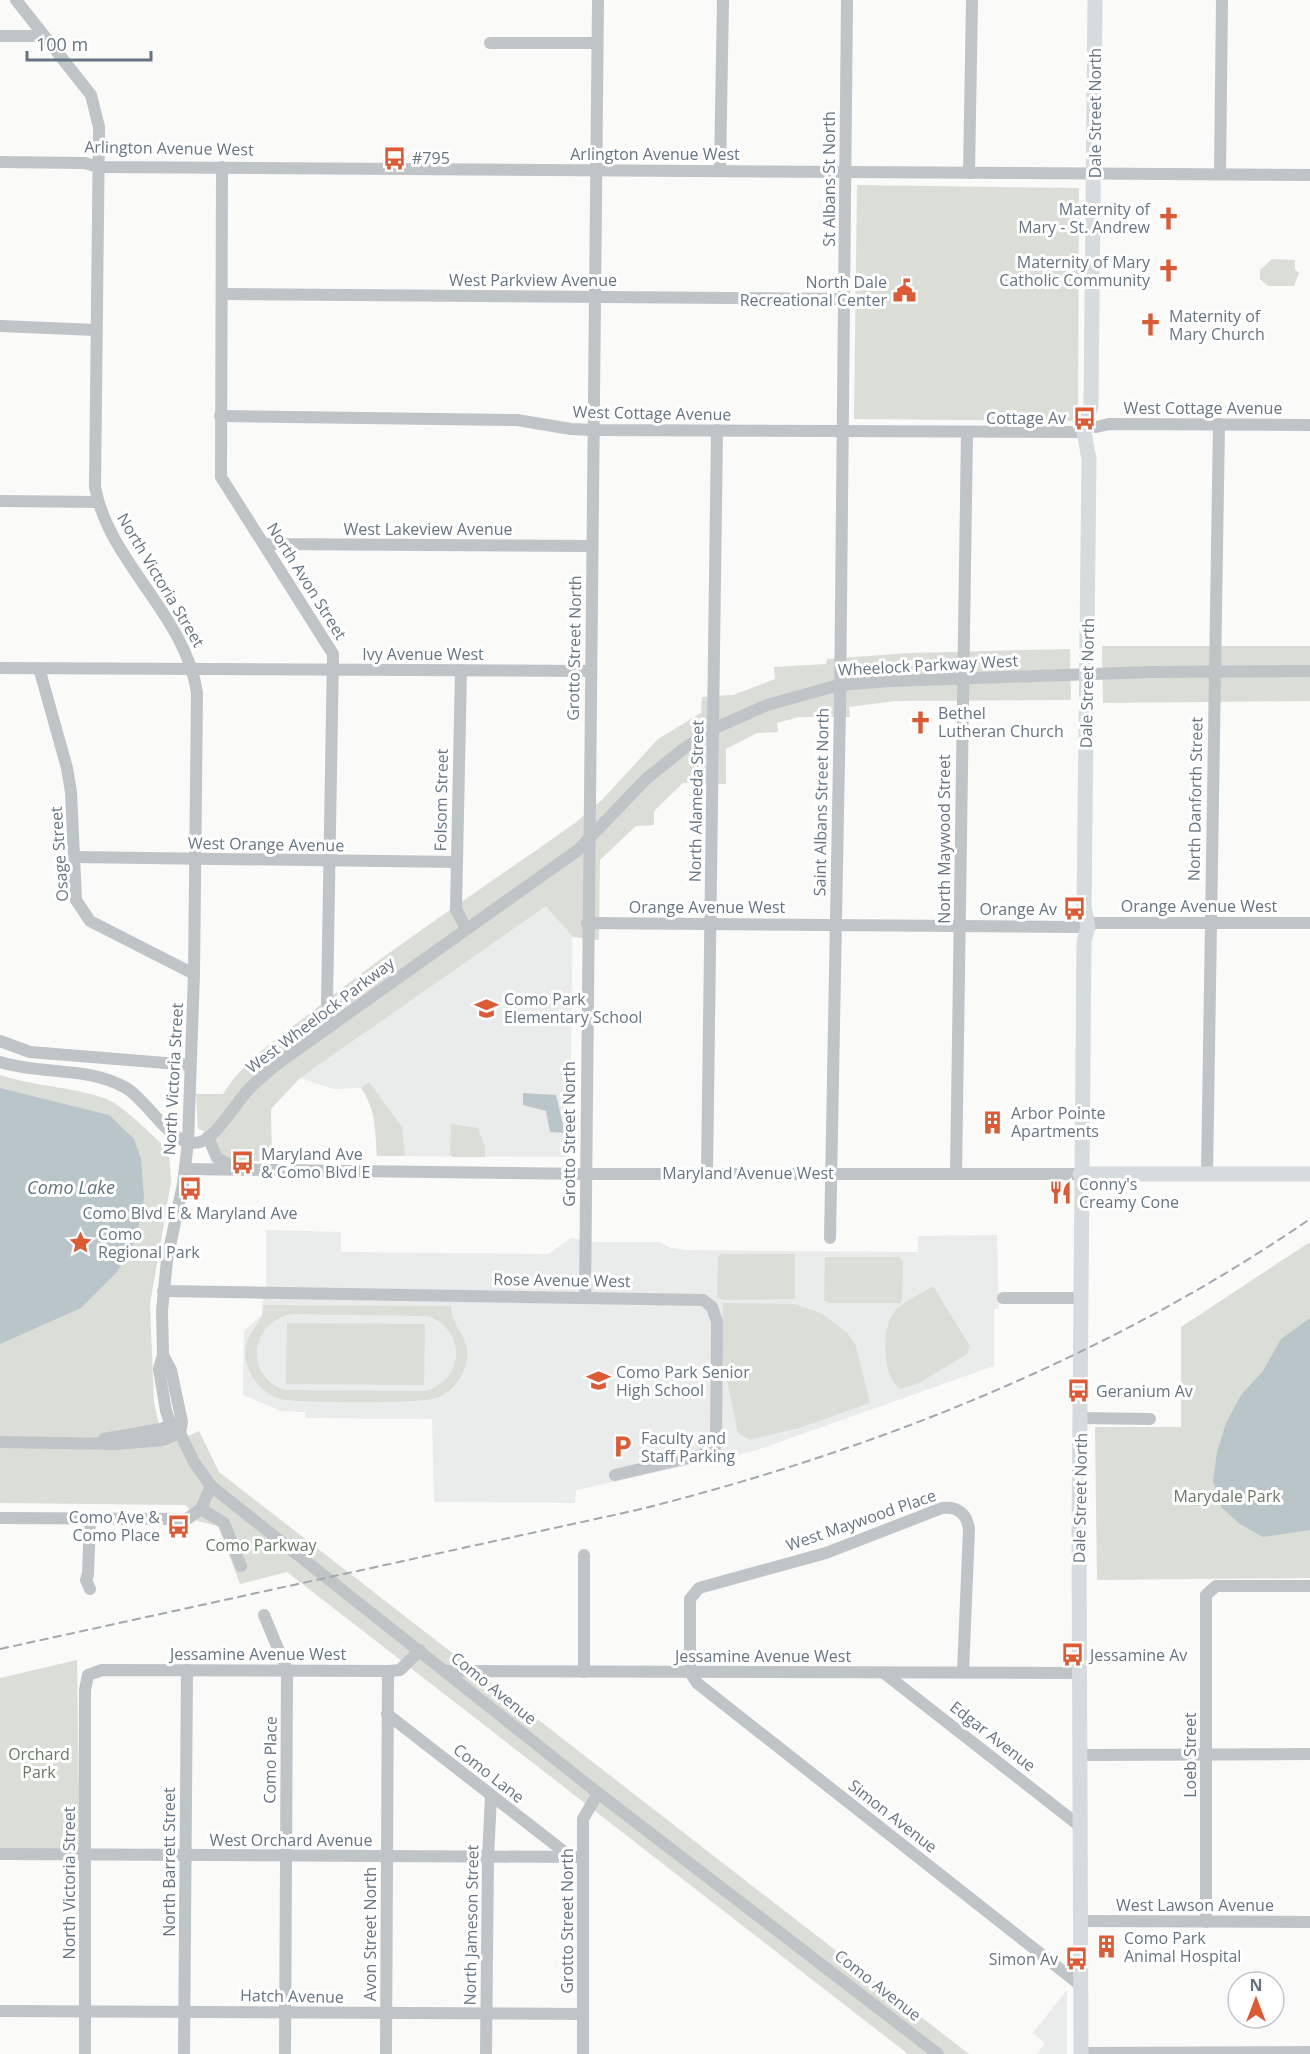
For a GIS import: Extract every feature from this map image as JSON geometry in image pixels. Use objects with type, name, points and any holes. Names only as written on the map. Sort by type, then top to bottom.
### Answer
[{"type":"main road","name":"Dale Street North","points":[[1081,2054],[1079,1984],[1081,1827],[1080,1174],[1095,175],[1095,0]]},
{"type":"main road","name":"Maryland Avenue West","points":[[1080,1174],[1310,1174]]},
{"type":"street","name":"North Victoria Street","points":[[16,0],[42,36],[91,95],[99,127],[94,474],[97,502],[105,521],[182,645],[193,668],[196,693],[194,974],[188,1142],[163,1292],[163,1354],[159,1369],[164,1398],[178,1427]]},
{"type":"street","name":"Grotto Street North","points":[[585,1297],[598,0]]},
{"type":"street","points":[[720,170],[723,0]]},
{"type":"street","name":"St Albans St North","points":[[843,430],[847,0]]},
{"type":"street","points":[[969,173],[972,0]]},
{"type":"street","points":[[1220,174],[1222,0]]},
{"type":"street","points":[[0,36],[42,36]]},
{"type":"street","points":[[490,43],[597,43]]},
{"type":"street","name":"Arlington Avenue West","points":[[0,162],[84,163],[98,167],[1310,175]]},
{"type":"street","name":"North Avon Street","points":[[222,167],[221,477],[333,654],[327,1003],[334,1021]]},
{"type":"street","name":"West Parkview Avenue","points":[[222,294],[844,299]]},
{"type":"street","points":[[0,326],[83,327],[96,330]]},
{"type":"street","name":"West Cottage Avenue","points":[[220,417],[518,420],[571,429],[593,430],[968,432],[1090,429],[1109,424],[1310,425]]},
{"type":"street","name":"North Danforth Street","points":[[1207,1174],[1219,424]]},
{"type":"street","name":"North Alameda Street","points":[[708,1173],[717,430]]},
{"type":"street","name":"Saint Albans Street North","points":[[832,1174],[843,430]]},
{"type":"street","name":"North Maywood Street","points":[[956,1174],[962,678],[968,432]]},
{"type":"street","points":[[0,501],[97,502]]},
{"type":"street","name":"West Lakeview Avenue","points":[[264,544],[592,546]]},
{"type":"street","name":"Ivy Avenue West","points":[[0,668],[590,671]]},
{"type":"street","name":"Osage Street","points":[[39,668],[67,768],[76,900],[84,916],[194,974]]},
{"type":"street","name":"Folsom Street","points":[[461,670],[456,909],[466,929]]},
{"type":"street","name":"Wheelock Parkway West","points":[[481,918],[588,840],[652,774],[713,729],[782,700],[839,685],[962,678],[1087,673],[1310,671]]},
{"type":"street","name":"West Orange Avenue","points":[[74,857],[456,862]]},
{"type":"street","name":"West Wheelock Parkway","points":[[208,1137],[257,1082],[334,1021],[481,918]]},
{"type":"street","name":"Orange Avenue West","points":[[587,923],[1083,927],[1095,923],[1310,923]]},
{"type":"street","points":[[0,1041],[30,1052],[190,1065]]},
{"type":"street","points":[[0,1062],[103,1079],[122,1086],[139,1097],[176,1138],[188,1142],[201,1142],[208,1137],[217,1158],[239,1170]]},
{"type":"street","name":"Maryland Avenue West","points":[[185,1169],[586,1174],[1080,1174]]},
{"type":"street","points":[[830,1238],[832,1174]]},
{"type":"street","name":"Rose Avenue West","points":[[163,1292],[703,1300],[715,1313],[716,1446],[709,1453],[615,1475]]},
{"type":"street","points":[[1003,1298],[1081,1298]]},
{"type":"street","points":[[163,1354],[171,1370],[178,1427]]},
{"type":"street","points":[[136,1433],[157,1420],[164,1398]]},
{"type":"street","points":[[1081,1418],[1149,1419]]},
{"type":"street","points":[[90,1442],[178,1427]]},
{"type":"street","points":[[0,1442],[115,1444],[148,1442],[164,1440],[178,1427]]},
{"type":"street","name":"Como Avenue","points":[[178,1427],[194,1462],[211,1486],[598,1793],[938,2054]]},
{"type":"street","points":[[0,1518],[187,1519],[201,1509],[211,1486]]},
{"type":"street","name":"West Maywood Place","points":[[690,1672],[690,1599],[697,1589],[826,1552],[948,1507],[964,1515],[969,1526],[963,1672]]},
{"type":"street","points":[[201,1509],[224,1523],[241,1566]]},
{"type":"street","points":[[90,1519],[86,1580],[90,1589]]},
{"type":"street","points":[[584,1555],[584,1672]]},
{"type":"street","name":"Loeb Street","points":[[1206,1922],[1206,1595],[1216,1586],[1310,1586]]},
{"type":"street","name":"Como Place","points":[[264,1616],[287,1670],[285,2054]]},
{"type":"street","name":"Jessamine Avenue West","points":[[88,1675],[102,1670],[388,1671],[400,1670],[420,1650]]},
{"type":"street","name":"North Barrett Street","points":[[184,2054],[187,1671]]},
{"type":"street","name":"Avon Street North","points":[[386,2054],[388,1671]]},
{"type":"street","name":"Jessamine Avenue West","points":[[447,1671],[1079,1673]]},
{"type":"street","name":"Simon Avenue","points":[[690,1672],[697,1683],[1079,1984]]},
{"type":"street","name":"Edgar Avenue","points":[[884,1672],[1081,1827]]},
{"type":"street","name":"North Victoria Street","points":[[85,2054],[85,1690],[88,1675]]},
{"type":"street","name":"Como Lane","points":[[387,1714],[491,1796],[577,1857]]},
{"type":"street","points":[[1081,1755],[1310,1754]]},
{"type":"street","name":"Grotto Street North","points":[[583,2054],[577,1857],[583,1819],[598,1793]]},
{"type":"street","name":"North Jameson Street","points":[[486,2054],[491,1796]]},
{"type":"street","name":"West Orchard Avenue","points":[[0,1854],[577,1857]]},
{"type":"street","name":"West Lawson Avenue","points":[[1080,1922],[1310,1922]]},
{"type":"street","name":"Hatch Avenue","points":[[0,2011],[583,2014]]},
{"type":"street","points":[[1081,2054],[1310,2052]]},
{"type":"shaded area","name":"Como Park Elementary School","points":[[573,886],[570,1157],[377,1156],[375,1117],[368,1098],[361,1088],[333,1089],[300,1078]]},
{"type":"shaded area","name":"Como Park Senior High School","points":[[266,1230],[341,1232],[341,1252],[548,1254],[571,1238],[595,1242],[659,1242],[671,1248],[687,1250],[918,1252],[918,1236],[997,1235],[999,1309],[994,1309],[994,1366],[754,1451],[576,1490],[575,1503],[434,1502],[432,1419],[306,1418],[305,1412],[281,1411],[243,1395],[244,1331],[262,1315],[262,1303],[266,1291]]},
{"type":"shaded area","points":[[1067,1990],[1067,2054],[1037,2054],[1045,2043],[1033,2033]]},
{"type":"green space","points":[[857,185],[1079,188],[1078,421],[854,419]]},
{"type":"green space","points":[[1272,259],[1295,260],[1295,269],[1299,273],[1294,286],[1268,286],[1260,279],[1260,270]]},
{"type":"green space","points":[[1102,646],[1310,646],[1310,701],[1103,703]]},
{"type":"green space","points":[[1070,649],[1071,700],[895,701],[849,707],[850,717],[799,717],[777,723],[778,732],[757,733],[726,749],[726,784],[683,783],[654,811],[654,825],[636,826],[600,860],[599,940],[573,937],[546,906],[300,1078],[271,1109],[272,1161],[227,1161],[210,1135],[198,1129],[196,1094],[223,1094],[231,1082],[262,1050],[341,989],[575,823],[602,800],[658,739],[701,713],[702,697],[733,695],[775,679],[774,667],[826,664],[827,659],[909,653]]},
{"type":"green space","name":"Como Regional Park","points":[[0,1075],[91,1094],[111,1101],[169,1151],[171,1182],[150,1304],[154,1403],[164,1447],[199,1431],[219,1472],[969,2054],[908,2054],[287,1572],[240,1584],[218,1526],[197,1521],[186,1505],[0,1503]]},
{"type":"green space","points":[[369,1082],[402,1127],[405,1156],[377,1156],[372,1112],[361,1088]]},
{"type":"green space","points":[[451,1124],[478,1128],[485,1147],[485,1157],[453,1157],[450,1154]]},
{"type":"green space","name":"Marydale Park","points":[[1310,1242],[1310,1578],[1097,1580],[1095,1427],[1181,1427],[1181,1327]]},
{"type":"green space","points":[[721,1254],[795,1254],[795,1299],[723,1300],[717,1297],[718,1257]]},
{"type":"green space","points":[[825,1257],[899,1257],[903,1261],[902,1300],[900,1303],[828,1303],[824,1300]]},
{"type":"green space","points":[[933,1286],[970,1346],[967,1354],[919,1383],[901,1389],[890,1375],[885,1353],[890,1319],[903,1304]]},
{"type":"green space","points":[[723,1303],[794,1304],[823,1314],[848,1334],[856,1346],[870,1403],[799,1428],[750,1440],[738,1433],[721,1352]]},
{"type":"green space","points":[[264,1305],[451,1306],[452,1315],[466,1344],[466,1362],[462,1374],[448,1392],[426,1400],[358,1402],[280,1399],[258,1385],[246,1360],[247,1341],[263,1313]],"holes":[[[293,1314],[428,1316],[441,1323],[450,1332],[455,1343],[456,1355],[454,1367],[448,1377],[425,1391],[285,1390],[271,1383],[262,1373],[258,1361],[257,1349],[268,1326],[279,1318]]]},
{"type":"green space","points":[[287,1323],[425,1324],[424,1385],[286,1384]]},
{"type":"green space","name":"Orchard Park","points":[[77,1660],[80,1850],[0,1850],[0,1678]]},
{"type":"water","name":"Como Lake","points":[[0,1088],[109,1115],[134,1139],[141,1159],[144,1198],[136,1239],[117,1272],[81,1308],[0,1344]]},
{"type":"water","points":[[523,1093],[556,1095],[565,1133],[550,1132],[546,1111],[523,1105]]},
{"type":"water","points":[[1310,1318],[1310,1530],[1263,1537],[1240,1524],[1222,1508],[1213,1481],[1217,1452],[1226,1423],[1241,1395],[1263,1371],[1281,1339]]},
{"type":"railway","points":[[0,1649],[637,1510],[814,1459],[901,1429],[1070,1357],[1153,1315],[1233,1269],[1310,1219]]},
{"type":"place","name":"#795","points":[[394,158]]},
{"type":"place","name":"Maternity of Mary - St. Andrew","points":[[1168,218]]},
{"type":"place","name":"Maternity of Mary Catholic Community","points":[[1168,271]]},
{"type":"place","name":"North Dale Recreational Center","points":[[905,291]]},
{"type":"place","name":"Maternity of Mary Church","points":[[1151,325]]},
{"type":"place","name":"Cottage Av","points":[[1084,418]]},
{"type":"place","name":"Bethel Lutheran Church","points":[[920,722]]},
{"type":"place","name":"Orange Av","points":[[1075,909]]},
{"type":"place","name":"Como Park Elementary School","points":[[486,1008]]},
{"type":"place","name":"Arbor Pointe Apartments","points":[[993,1122]]},
{"type":"place","name":"Maryland Ave & Como Blvd E","points":[[243,1163]]},
{"type":"place","name":"Como Blvd E & Maryland Ave","points":[[190,1188]]},
{"type":"place","name":"Conny's Creamy Cone","points":[[1061,1193]]},
{"type":"place","name":"Como Regional Park","points":[[80,1243]]},
{"type":"place","name":"Como Park Senior High School","points":[[598,1381]]},
{"type":"place","name":"Geranium Av","points":[[1078,1391]]},
{"type":"place","name":"Faculty and Staff Parking","points":[[623,1447]]},
{"type":"place","name":"Como Ave & Como Place","points":[[178,1526]]},
{"type":"place","name":"Jessamine Av","points":[[1072,1655]]},
{"type":"place","name":"Como Park Animal Hospital","points":[[1106,1947]]},
{"type":"place","name":"Simon Av","points":[[1076,1959]]},
{"type":"park label","name":"Como Parkway","points":[[261,1545]]}]
